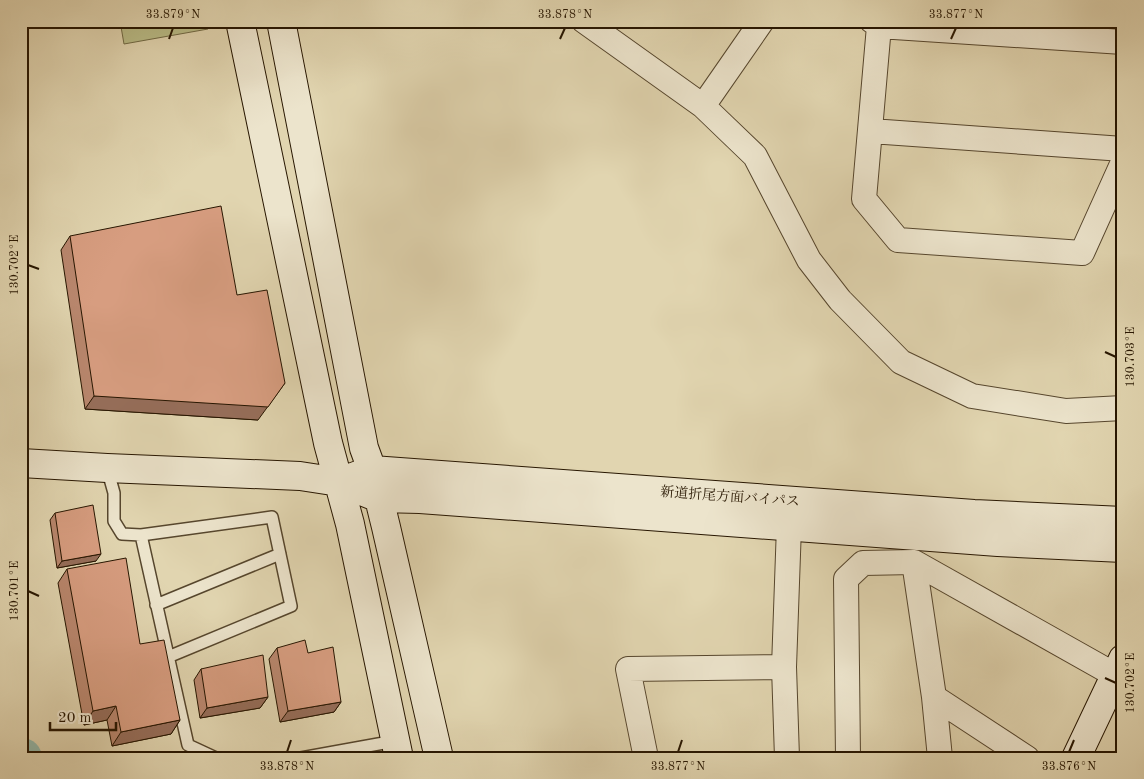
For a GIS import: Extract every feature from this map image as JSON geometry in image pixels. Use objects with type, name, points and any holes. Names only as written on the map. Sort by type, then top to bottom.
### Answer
[{"type":"street","points":[[240,21],[328,443],[350,524],[397,750]]},
{"type":"street","points":[[280,21],[364,448],[379,498],[439,758]]},
{"type":"street","points":[[584,21],[703,106],[755,156],[809,260],[840,300],[901,362],[972,396],[1066,411],[1123,408]]},
{"type":"street","points":[[703,106],[762,21]]},
{"type":"street","points":[[1123,42],[1060,30],[876,24],[871,131],[864,199],[898,240],[1082,252],[1123,162]]},
{"type":"street","points":[[871,131],[1123,148]]},
{"type":"street","points":[[21,463],[300,476],[339,482],[379,498],[420,499],[998,542],[1123,548]]},
{"type":"street","name":"新道折尾方面バイパス","points":[[339,482],[372,470],[974,514],[1123,521]]},
{"type":"street","points":[[787,758],[784,667],[789,526]]},
{"type":"street","points":[[914,562],[934,697],[940,758]]},
{"type":"street","points":[[848,758],[846,579],[863,563],[914,562],[1119,667],[1076,758]]},
{"type":"street","points":[[646,758],[628,669],[784,667]]},
{"type":"street","points":[[934,697],[1027,758]]},
{"type":"lane","points":[[106,468],[114,492],[114,521],[122,534],[141,535],[272,517],[291,606],[168,657]]},
{"type":"lane","points":[[141,535],[188,746],[216,758]]},
{"type":"lane","points":[[156,605],[280,554]]},
{"type":"lane","points":[[301,758],[397,750]]},
{"type":"green space","points":[[120,21],[206,21],[208,29],[124,44]]},
{"type":"building","points":[[221,206],[237,295],[267,290],[285,383],[268,407],[94,396],[70,236]]},
{"type":"building","points":[[93,505],[101,554],[62,561],[55,513]]},
{"type":"building","points":[[126,558],[140,644],[164,640],[180,720],[121,732],[116,706],[93,711],[67,569]]},
{"type":"building","points":[[305,640],[308,653],[333,647],[341,702],[288,711],[277,648]]},
{"type":"building","points":[[263,655],[268,697],[207,708],[201,669]]},
{"type":"building","points":[[343,752],[344,758],[312,758]]}]
